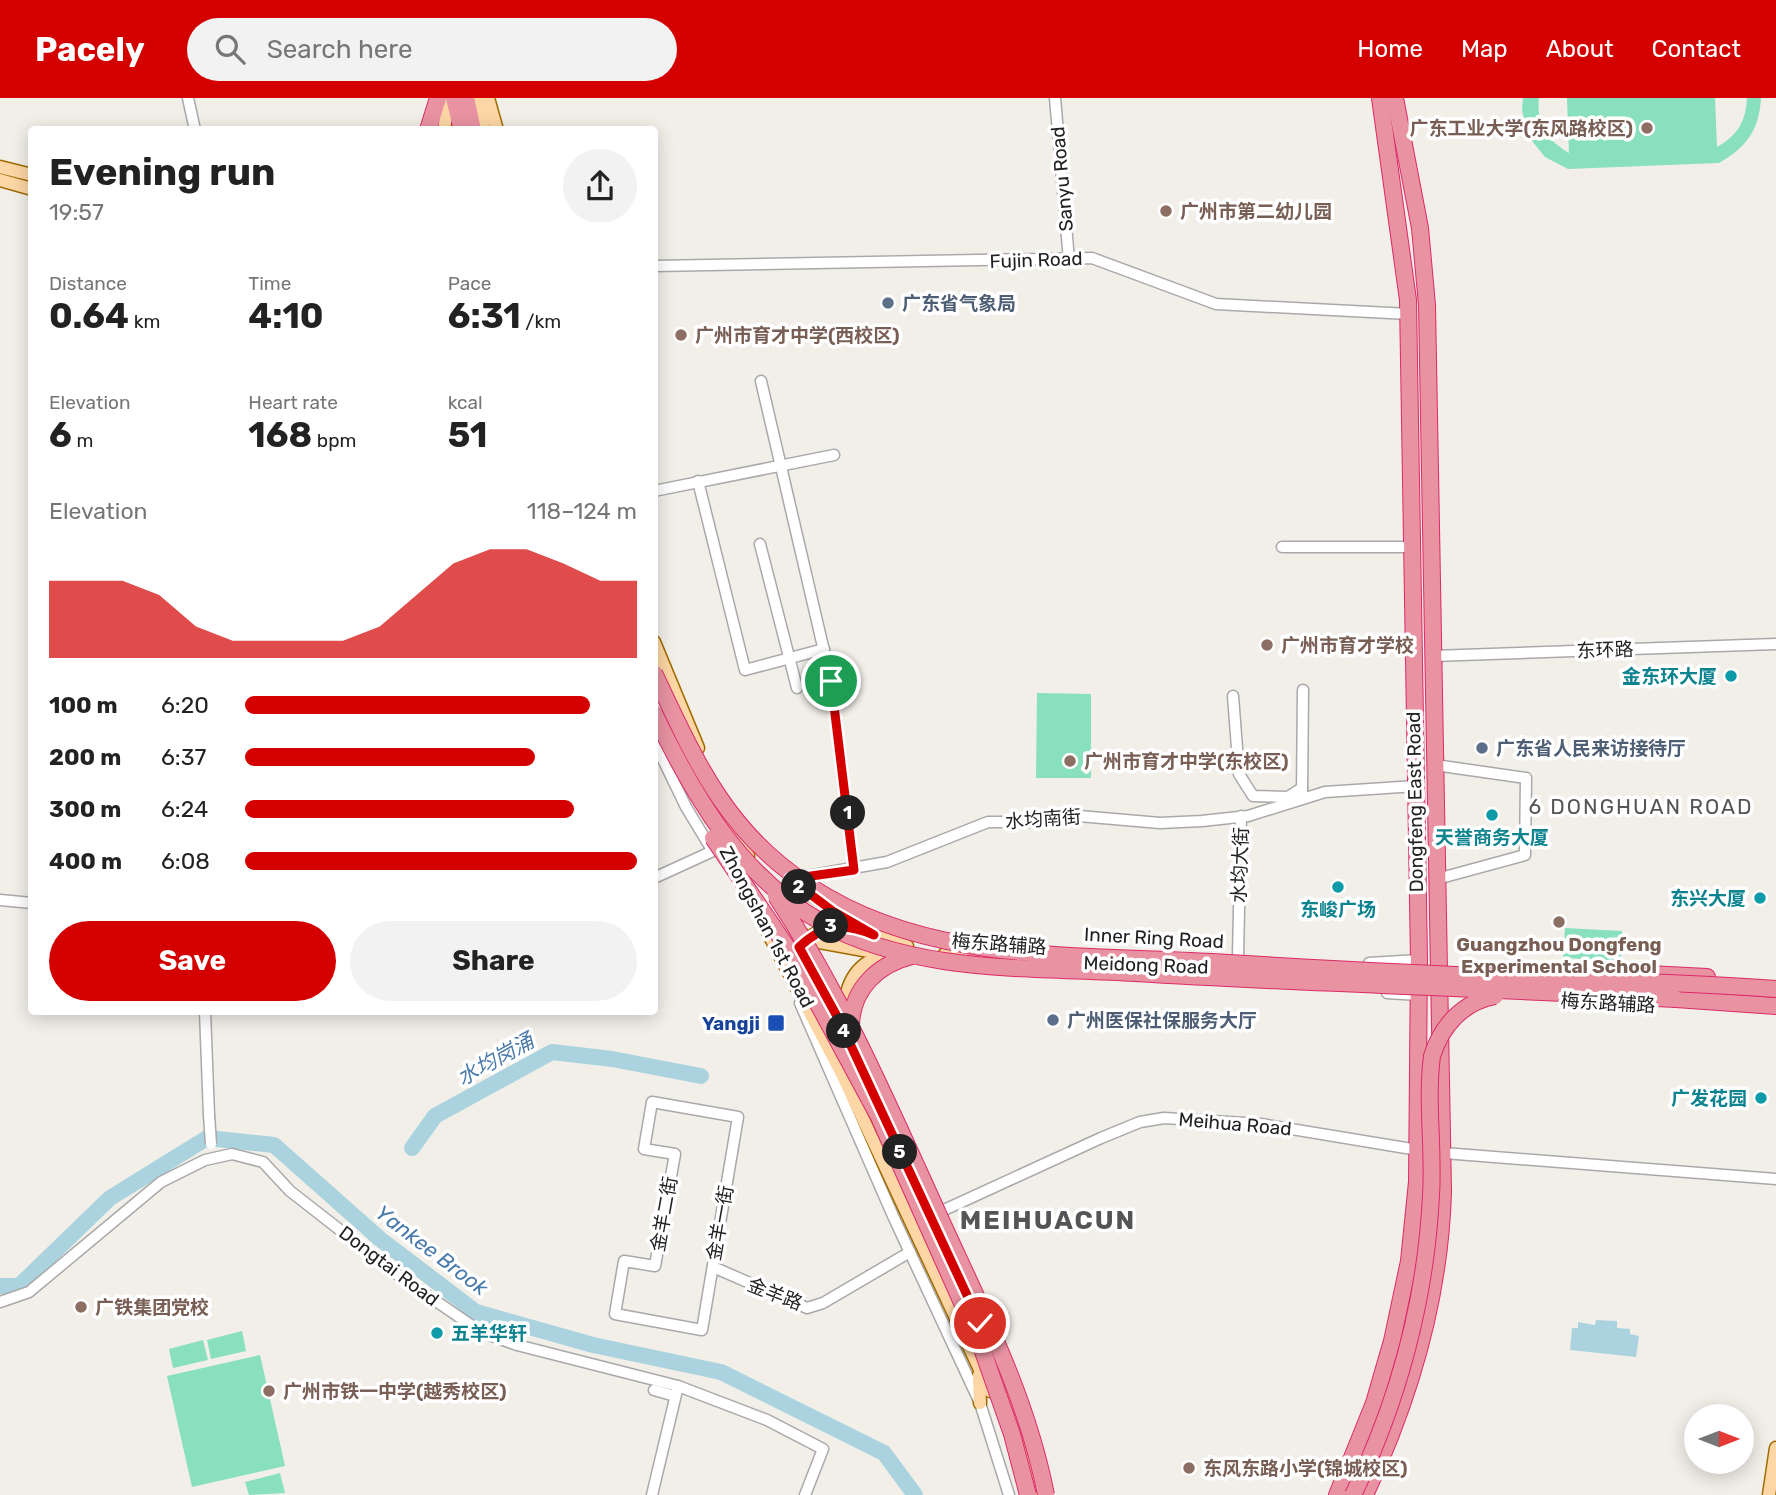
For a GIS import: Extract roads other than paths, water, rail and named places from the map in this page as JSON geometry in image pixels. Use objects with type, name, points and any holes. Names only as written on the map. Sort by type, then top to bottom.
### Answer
[{"type":"highway","points":[[430,126],[441,98]]},
{"type":"highway","points":[[456,98],[463,126]]},
{"type":"highway","points":[[466,98],[472,126]]},
{"type":"highway","name":"Dongfeng East Road","points":[[1337,1495],[1374,1403],[1398,1317],[1412,1243],[1418,1150],[1419,960],[1409,314],[1403,248],[1378,98]]},
{"type":"highway","name":"Dongfeng East Road","points":[[1365,1495],[1396,1423],[1423,1338],[1441,1231],[1444,1153],[1427,304],[1422,241],[1397,98]]},
{"type":"highway","name":"Inner Ring Road","points":[[658,681],[708,784],[754,841],[811,888],[864,916],[901,931],[953,944],[1061,953],[1346,970],[1776,989]]},
{"type":"highway","name":"Inner Ring Road","points":[[658,719],[708,815],[751,866],[813,917],[894,951],[967,963],[1121,973],[1676,999],[1776,1001]]},
{"type":"highway","points":[[658,743],[689,802],[789,950],[879,1117]]},
{"type":"highway","points":[[708,784],[737,836],[808,946],[866,1055],[998,1346],[1028,1426],[1046,1495]]},
{"type":"highway","points":[[1028,1495],[1009,1424],[980,1343],[879,1117],[855,1058],[851,1032],[855,1000],[873,975],[903,958],[921,955],[1061,953]]},
{"type":"highway","points":[[1346,970],[1480,967],[1716,978]]},
{"type":"highway","points":[[1353,1495],[1395,1390],[1422,1281],[1431,1196],[1431,1065],[1441,1035],[1468,1005],[1497,996],[1676,999]]},
{"type":"main road","points":[[441,98],[446,116],[445,126]]},
{"type":"main road","points":[[479,98],[483,126]]},
{"type":"main road","points":[[488,98],[496,126]]},
{"type":"main road","points":[[0,167],[28,174]]},
{"type":"main road","points":[[0,180],[28,188]]},
{"type":"main road","name":"Zhongshan 1st Road","points":[[658,651],[735,831],[760,878]]},
{"type":"main road","name":"Zhongshan 1st Road","points":[[658,719],[791,974],[978,1364],[999,1415],[1023,1495]]},
{"type":"main road","points":[[709,818],[736,848],[804,943]]},
{"type":"main road","points":[[735,831],[790,879],[834,912],[874,935]]},
{"type":"main road","name":"Zhongshan 1st Road","points":[[773,904],[804,943],[998,1366],[1036,1495]]},
{"type":"main road","points":[[791,974],[794,953],[826,927],[837,926],[874,935]]},
{"type":"main road","name":"Meidong Road","points":[[874,935],[938,953],[1132,958],[1386,974],[1399,971],[1419,960]]},
{"type":"main road","name":"Meidong Road","points":[[804,943],[890,955],[1419,989]]},
{"type":"main road","points":[[847,1037],[845,1001],[851,980],[867,963],[890,955]]},
{"type":"main road","points":[[1439,985],[1776,1001]]},
{"type":"main road","points":[[944,1210],[945,1249]]},
{"type":"main road","points":[[978,1364],[980,1403]]},
{"type":"main road","points":[[998,1366],[1020,1383]]},
{"type":"main road","points":[[1769,1495],[1776,1448]]},
{"type":"street","points":[[188,98],[194,126]]},
{"type":"street","name":"Sanyu Road","points":[[1055,98],[1069,260]]},
{"type":"street","name":"Fujin Road","points":[[658,266],[1092,258],[1216,304],[1409,314]]},
{"type":"street","points":[[761,381],[783,465],[824,649],[844,771],[854,870]]},
{"type":"street","points":[[658,490],[834,455]]},
{"type":"street","points":[[698,481],[745,670],[824,649]]},
{"type":"street","points":[[760,544],[797,688]]},
{"type":"street","points":[[1282,547],[1412,547]]},
{"type":"street","name":"东环路","points":[[1433,656],[1776,643]]},
{"type":"street","points":[[1302,800],[1303,690]]},
{"type":"street","points":[[1233,696],[1239,774],[1253,796],[1288,797],[1302,788]]},
{"type":"street","points":[[658,744],[687,807],[713,851],[736,871]]},
{"type":"street","points":[[1435,765],[1526,778],[1525,855],[1437,879]]},
{"type":"street","name":"水均南街","points":[[790,879],[854,870],[921,851],[989,822],[1035,822],[1079,816],[1160,823],[1241,816],[1346,789],[1416,786]]},
{"type":"street","name":"水均大街","points":[[1238,956],[1241,816]]},
{"type":"street","points":[[658,876],[713,851]]},
{"type":"street","points":[[0,900],[28,903]]},
{"type":"street","points":[[1132,958],[1238,956],[1384,964],[1419,960]]},
{"type":"street","points":[[791,974],[821,1056],[980,1403],[1009,1495]]},
{"type":"street","points":[[1716,978],[1776,982]]},
{"type":"street","points":[[851,980],[850,1002],[856,1021],[944,1210],[1020,1383],[1038,1436],[1052,1495]]},
{"type":"street","name":"梅东路辅路","points":[[1439,985],[1776,1013]]},
{"type":"street","points":[[205,1015],[212,1158]]},
{"type":"street","name":"金羊一街","points":[[615,1314],[702,1330],[713,1268],[738,1117],[652,1102]]},
{"type":"street","name":"金羊二街","points":[[615,1314],[624,1261],[655,1266],[675,1154],[644,1149],[652,1102]]},
{"type":"street","name":"Meihua Road","points":[[944,1210],[1101,1138],[1152,1119],[1189,1117],[1252,1123],[1418,1150]]},
{"type":"street","points":[[1444,1153],[1776,1179]]},
{"type":"street","name":"Dongtai Road","points":[[0,1302],[29,1292],[161,1182],[212,1158],[232,1154],[263,1162],[290,1191],[395,1273],[481,1332],[767,1420],[823,1449],[805,1495]]},
{"type":"street","points":[[890,1178],[924,1203],[944,1210]]},
{"type":"street","points":[[931,1266],[944,1210]]},
{"type":"street","name":"金羊路","points":[[713,1268],[807,1308],[823,1303],[910,1252]]},
{"type":"street","points":[[652,1495],[676,1391],[654,1390]]},
{"type":"water","points":[[1596,1320],[1617,1321],[1617,1328],[1630,1329],[1630,1334],[1639,1336],[1636,1357],[1570,1350],[1572,1328],[1578,1328],[1578,1322],[1595,1325]]},
{"type":"waterway","name":"水均岗涌","points":[[412,1148],[435,1116],[552,1052],[612,1059],[701,1076]]},
{"type":"waterway","name":"Yankee Brook","points":[[0,1286],[19,1286],[110,1198],[207,1138],[274,1145],[380,1239],[476,1312],[593,1345],[721,1372],[884,1453],[915,1495]]},
{"type":"place","name":"广东工业大学(东风路校区)","points":[[1647,128]]},
{"type":"place","name":"广州市第二幼儿园","points":[[1166,211]]},
{"type":"place","name":"广东省气象局","points":[[888,303]]},
{"type":"place","name":"广州市育才中学(西校区)","points":[[681,335]]},
{"type":"place","name":"广州市育才学校","points":[[1267,645]]},
{"type":"place","name":"金东环大厦","points":[[1731,676]]},
{"type":"place","name":"广东省人民来访接待厅","points":[[1482,748]]},
{"type":"place","name":"广州市育才中学(东校区)","points":[[1070,761]]},
{"type":"place","name":"天誉商务大厦","points":[[1492,815]]},
{"type":"place","name":"东峻广场","points":[[1338,887]]},
{"type":"place","name":"东兴大厦","points":[[1760,898]]},
{"type":"place","name":"Guangzhou Dongfeng Experimental School","points":[[1559,922]]},
{"type":"place","name":"广州医保社保服务大厅","points":[[1053,1020]]},
{"type":"place","name":"Yangji","points":[[776,1023]]},
{"type":"place","name":"广发花园","points":[[1761,1098]]},
{"type":"place","name":"广铁集团党校","points":[[81,1307]]},
{"type":"place","name":"五羊华轩","points":[[437,1333]]},
{"type":"place","name":"广州市铁一中学(越秀校区)","points":[[269,1391]]},
{"type":"place","name":"东风东路小学(锦城校区)","points":[[1189,1468]]},
{"type":"district","name":"6 DONGHUAN ROAD","points":[[1641,806]]},
{"type":"district","name":"MEIHUACUN","points":[[1048,1220]]}]
